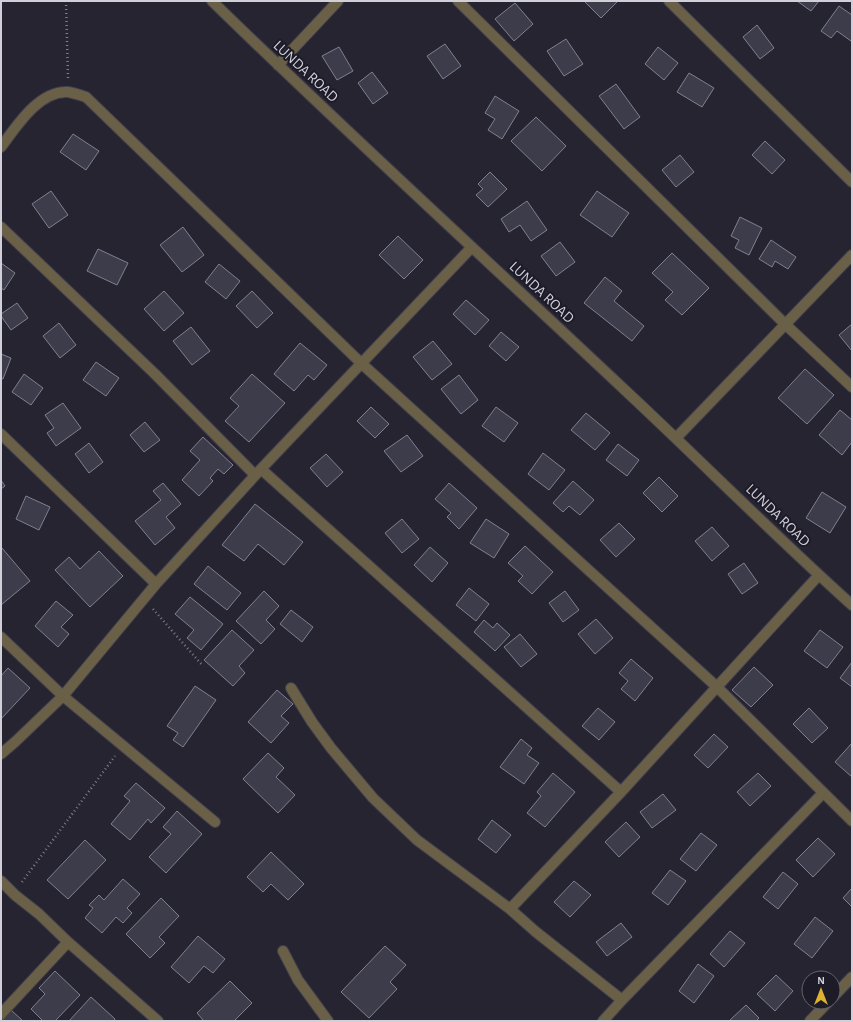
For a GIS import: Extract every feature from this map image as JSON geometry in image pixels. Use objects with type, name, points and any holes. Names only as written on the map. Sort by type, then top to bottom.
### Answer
[{"type":"street","name":"LUNDA ROAD","points":[[212,1],[278,65],[676,438],[819,576],[852,605]]},
{"type":"street","points":[[278,65],[338,1]]},
{"type":"street","points":[[458,1],[785,324],[852,387]]},
{"type":"street","points":[[669,1],[852,182]]},
{"type":"street","points":[[1,147],[23,118],[40,101],[55,93],[68,92],[86,97],[361,363],[716,687],[852,821]]},
{"type":"street","points":[[1,227],[258,472],[621,792]]},
{"type":"street","points":[[1,754],[63,696],[156,584],[258,472],[472,247]]},
{"type":"street","points":[[676,438],[852,256]]},
{"type":"street","points":[[1,434],[156,584]]},
{"type":"street","points":[[510,909],[621,792],[819,576]]},
{"type":"street","points":[[1,637],[63,696],[215,822]]},
{"type":"street","points":[[292,688],[312,722],[331,748],[373,798],[417,840],[510,909],[536,932],[622,1000]]},
{"type":"street","points":[[603,1021],[823,793]]},
{"type":"street","points":[[1,881],[158,1021]]},
{"type":"street","points":[[1,1014],[68,942]]},
{"type":"street","points":[[283,952],[298,980],[328,1021]]},
{"type":"street","points":[[841,989],[852,977]]},
{"type":"street","points":[[810,1021],[820,1010]]},
{"type":"path","points":[[66,1],[68,92]]},
{"type":"path","points":[[145,599],[203,666]]},
{"type":"path","points":[[15,895],[25,878],[123,746]]},
{"type":"building","points":[[584,1],[618,1],[601,18]]},
{"type":"building","points":[[797,1],[819,1],[811,11]]},
{"type":"building","points":[[515,3],[533,24],[514,41],[495,19]]},
{"type":"building","points":[[839,6],[852,15],[851,41],[837,31],[831,38],[821,31]]},
{"type":"building","points":[[757,25],[774,48],[760,59],[743,37]]},
{"type":"building","points":[[566,39],[583,64],[564,76],[547,51]]},
{"type":"building","points":[[445,44],[461,66],[443,79],[427,56]]},
{"type":"building","points":[[339,47],[353,71],[337,80],[322,56]]},
{"type":"building","points":[[658,47],[678,63],[664,80],[645,64]]},
{"type":"building","points":[[372,72],[388,93],[373,104],[358,83]]},
{"type":"building","points":[[689,73],[714,88],[702,107],[677,92]]},
{"type":"building","points":[[616,84],[640,117],[624,129],[599,96]]},
{"type":"building","points":[[495,96],[519,111],[502,139],[488,130],[495,119],[485,113]]},
{"type":"building","points":[[536,117],[566,146],[542,171],[511,141]]},
{"type":"building","points":[[73,134],[99,151],[86,170],[60,152]]},
{"type":"building","points":[[765,141],[785,160],[772,174],[752,155]]},
{"type":"building","points":[[680,155],[694,172],[676,187],[662,170]]},
{"type":"building","points":[[490,172],[507,189],[488,207],[476,195],[483,189],[478,184]]},
{"type":"building","points":[[51,191],[68,215],[49,228],[32,204]]},
{"type":"building","points":[[597,191],[629,213],[612,237],[580,215]]},
{"type":"building","points":[[527,201],[547,230],[531,241],[520,225],[509,232],[501,219]]},
{"type":"building","points":[[740,217],[762,228],[749,255],[735,248],[739,240],[731,236]]},
{"type":"building","points":[[183,227],[204,255],[182,272],[160,245]]},
{"type":"building","points":[[398,236],[423,260],[404,279],[379,255]]},
{"type":"building","points":[[771,240],[796,257],[788,269],[775,261],[772,267],[759,259]]},
{"type":"building","points":[[560,242],[575,262],[556,276],[541,256]]},
{"type":"building","points":[[98,249],[128,263],[117,285],[87,271]]},
{"type":"building","points":[[672,253],[709,288],[682,315],[665,300],[673,292],[652,273]]},
{"type":"building","points":[[1,263],[15,273],[4,290],[1,288]]},
{"type":"building","points":[[219,264],[240,281],[226,299],[205,282]]},
{"type":"building","points":[[605,277],[622,291],[614,301],[644,326],[632,341],[584,303]]},
{"type":"building","points":[[164,291],[184,313],[164,331],[144,309]]},
{"type":"building","points":[[252,291],[273,313],[257,328],[236,306]]},
{"type":"building","points":[[466,300],[489,320],[475,335],[453,314]]},
{"type":"building","points":[[17,303],[28,318],[11,330],[1,314]]},
{"type":"building","points":[[59,323],[76,345],[60,358],[43,336]]},
{"type":"building","points":[[852,324],[852,351],[839,335]]},
{"type":"building","points":[[191,327],[210,351],[192,365],[173,341]]},
{"type":"building","points":[[501,332],[519,347],[506,361],[489,346]]},
{"type":"building","points":[[433,341],[452,364],[432,380],[413,357]]},
{"type":"building","points":[[300,343],[327,365],[314,380],[308,375],[294,391],[274,374]]},
{"type":"building","points":[[1,354],[11,358],[3,379],[1,378]]},
{"type":"building","points":[[96,362],[119,378],[106,396],[83,380]]},
{"type":"building","points":[[805,369],[834,395],[807,424],[778,398]]},
{"type":"building","points":[[24,374],[43,388],[31,405],[12,392]]},
{"type":"building","points":[[252,374],[285,403],[249,442],[225,421],[239,406],[230,398]]},
{"type":"building","points":[[459,375],[478,400],[461,414],[441,389]]},
{"type":"building","points":[[63,403],[81,428],[56,446],[47,433],[54,428],[45,415]]},
{"type":"building","points":[[371,407],[389,424],[375,438],[357,421]]},
{"type":"building","points":[[496,407],[518,423],[504,442],[482,426]]},
{"type":"building","points":[[840,410],[852,420],[852,442],[842,455],[819,435]]},
{"type":"building","points":[[586,413],[610,433],[595,450],[571,430]]},
{"type":"building","points":[[145,422],[160,440],[144,452],[130,435]]},
{"type":"building","points":[[407,435],[423,456],[401,472],[384,451]]},
{"type":"building","points":[[203,437],[233,465],[224,474],[218,469],[210,478],[213,481],[199,496],[182,480],[200,460],[190,451]]},
{"type":"building","points":[[89,443],[103,462],[89,473],[75,454]]},
{"type":"building","points":[[618,444],[639,460],[627,476],[606,460]]},
{"type":"building","points":[[543,453],[565,470],[549,490],[528,474]]},
{"type":"building","points":[[326,454],[343,472],[327,487],[310,468]]},
{"type":"building","points":[[659,477],[678,496],[662,512],[643,493]]},
{"type":"building","points":[[1,480],[5,486],[1,489]]},
{"type":"building","points":[[573,481],[594,500],[580,515],[569,506],[563,512],[553,503]]},
{"type":"building","points":[[163,483],[181,504],[166,517],[175,528],[155,545],[135,521],[161,500],[153,491]]},
{"type":"building","points":[[449,483],[477,508],[459,529],[447,517],[451,513],[435,499]]},
{"type":"building","points":[[822,492],[846,507],[830,533],[806,518]]},
{"type":"building","points":[[26,496],[50,507],[39,530],[16,519]]},
{"type":"building","points":[[255,504],[303,542],[284,565],[258,544],[244,561],[222,545]]},
{"type":"building","points":[[402,519],[419,539],[402,553],[385,533]]},
{"type":"building","points":[[486,519],[509,534],[494,558],[470,543]]},
{"type":"building","points":[[619,523],[635,539],[616,557],[600,540]]},
{"type":"building","points":[[712,527],[729,546],[712,561],[695,541]]},
{"type":"building","points":[[525,546],[553,572],[532,594],[518,581],[523,576],[508,563]]},
{"type":"building","points":[[430,547],[448,563],[432,582],[414,565]]},
{"type":"building","points":[[2,548],[30,581],[1,605],[1,549]]},
{"type":"building","points":[[99,551],[123,576],[90,607],[55,570],[69,557],[80,569]]},
{"type":"building","points":[[744,563],[758,583],[742,594],[728,574]]},
{"type":"building","points":[[208,566],[241,593],[227,610],[194,584]]},
{"type":"building","points":[[469,588],[489,604],[476,621],[456,605]]},
{"type":"building","points":[[264,591],[279,606],[266,620],[275,629],[261,644],[236,621]]},
{"type":"building","points":[[565,591],[579,610],[563,622],[549,603]]},
{"type":"building","points":[[190,597],[223,624],[201,650],[187,638],[194,630],[175,614]]},
{"type":"building","points":[[56,601],[73,615],[61,627],[69,634],[58,647],[35,626]]},
{"type":"building","points":[[291,610],[313,627],[302,642],[280,624]]},
{"type":"building","points":[[596,619],[613,638],[595,654],[578,634]]},
{"type":"building","points":[[484,620],[493,628],[497,623],[510,635],[495,651],[474,632]]},
{"type":"building","points":[[232,630],[254,650],[239,666],[245,673],[233,686],[204,660]]},
{"type":"building","points":[[820,630],[843,647],[827,668],[804,651]]},
{"type":"building","points":[[520,634],[537,654],[521,667],[504,647]]},
{"type":"building","points":[[631,659],[653,678],[635,701],[621,689],[628,681],[619,673]]},
{"type":"building","points":[[852,662],[852,687],[840,678]]},
{"type":"building","points":[[754,667],[773,685],[751,707],[732,690]]},
{"type":"building","points":[[8,668],[30,688],[1,719],[1,676]]},
{"type":"building","points":[[195,686],[216,700],[183,747],[173,740],[178,733],[167,726]]},
{"type":"building","points":[[277,690],[293,704],[281,716],[289,723],[271,743],[248,722]]},
{"type":"building","points":[[598,708],[615,722],[599,740],[582,726]]},
{"type":"building","points":[[809,708],[828,728],[812,743],[793,724]]},
{"type":"building","points":[[714,734],[728,747],[708,768],[694,755]]},
{"type":"building","points":[[521,739],[532,748],[527,755],[539,763],[524,784],[500,767]]},
{"type":"building","points":[[852,743],[852,777],[835,762]]},
{"type":"building","points":[[268,753],[284,768],[276,777],[295,795],[278,813],[243,779]]},
{"type":"building","points":[[553,773],[575,792],[545,827],[527,813],[541,796],[537,792]]},
{"type":"building","points":[[758,773],[771,786],[750,806],[737,792]]},
{"type":"building","points":[[136,783],[165,808],[151,823],[148,819],[130,840],[111,824],[130,801],[124,796]]},
{"type":"building","points":[[663,794],[676,810],[652,828],[640,812]]},
{"type":"building","points":[[177,811],[202,834],[166,873],[149,857],[171,834],[163,827]]},
{"type":"building","points":[[492,820],[511,835],[496,853],[478,839]]},
{"type":"building","points":[[626,822],[640,837],[619,857],[605,842]]},
{"type":"building","points":[[701,833],[717,845],[696,871],[680,859]]},
{"type":"building","points":[[818,838],[835,854],[813,877],[796,860]]},
{"type":"building","points":[[85,840],[106,860],[68,899],[47,880]]},
{"type":"building","points":[[271,852],[304,884],[288,900],[271,884],[263,892],[247,877]]},
{"type":"building","points":[[670,870],[686,881],[668,905],[652,893]]},
{"type":"building","points":[[783,872],[798,884],[778,909],[763,897]]},
{"type":"building","points":[[123,879],[140,894],[127,908],[132,913],[123,923],[116,917],[102,933],[85,918],[93,908],[89,905],[99,895],[104,900]]},
{"type":"building","points":[[574,881],[591,895],[570,917],[554,902]]},
{"type":"building","points":[[852,888],[852,907],[843,898]]},
{"type":"building","points":[[161,898],[179,916],[159,937],[165,943],[150,958],[126,934]]},
{"type":"building","points":[[815,917],[833,931],[812,958],[794,944]]},
{"type":"building","points":[[621,923],[632,937],[607,956],[596,942]]},
{"type":"building","points":[[730,931],[745,943],[724,967],[710,954]]},
{"type":"building","points":[[198,936],[225,959],[213,973],[204,966],[189,983],[171,967]]},
{"type":"building","points":[[385,946],[406,965],[390,982],[397,989],[369,1018],[341,992]]},
{"type":"building","points":[[698,964],[714,976],[694,1003],[679,991]]},
{"type":"building","points":[[55,971],[80,995],[55,1021],[43,1021],[31,1009],[45,994],[39,988]]},
{"type":"building","points":[[776,975],[793,991],[775,1011],[757,994]]},
{"type":"building","points":[[230,981],[252,1003],[234,1021],[204,1021],[197,1013]]},
{"type":"building","points":[[91,997],[115,1019],[114,1021],[69,1021]]},
{"type":"building","points":[[746,1005],[759,1018],[756,1021],[729,1021]]},
{"type":"building","points":[[11,1010],[23,1021],[2,1021]]}]
